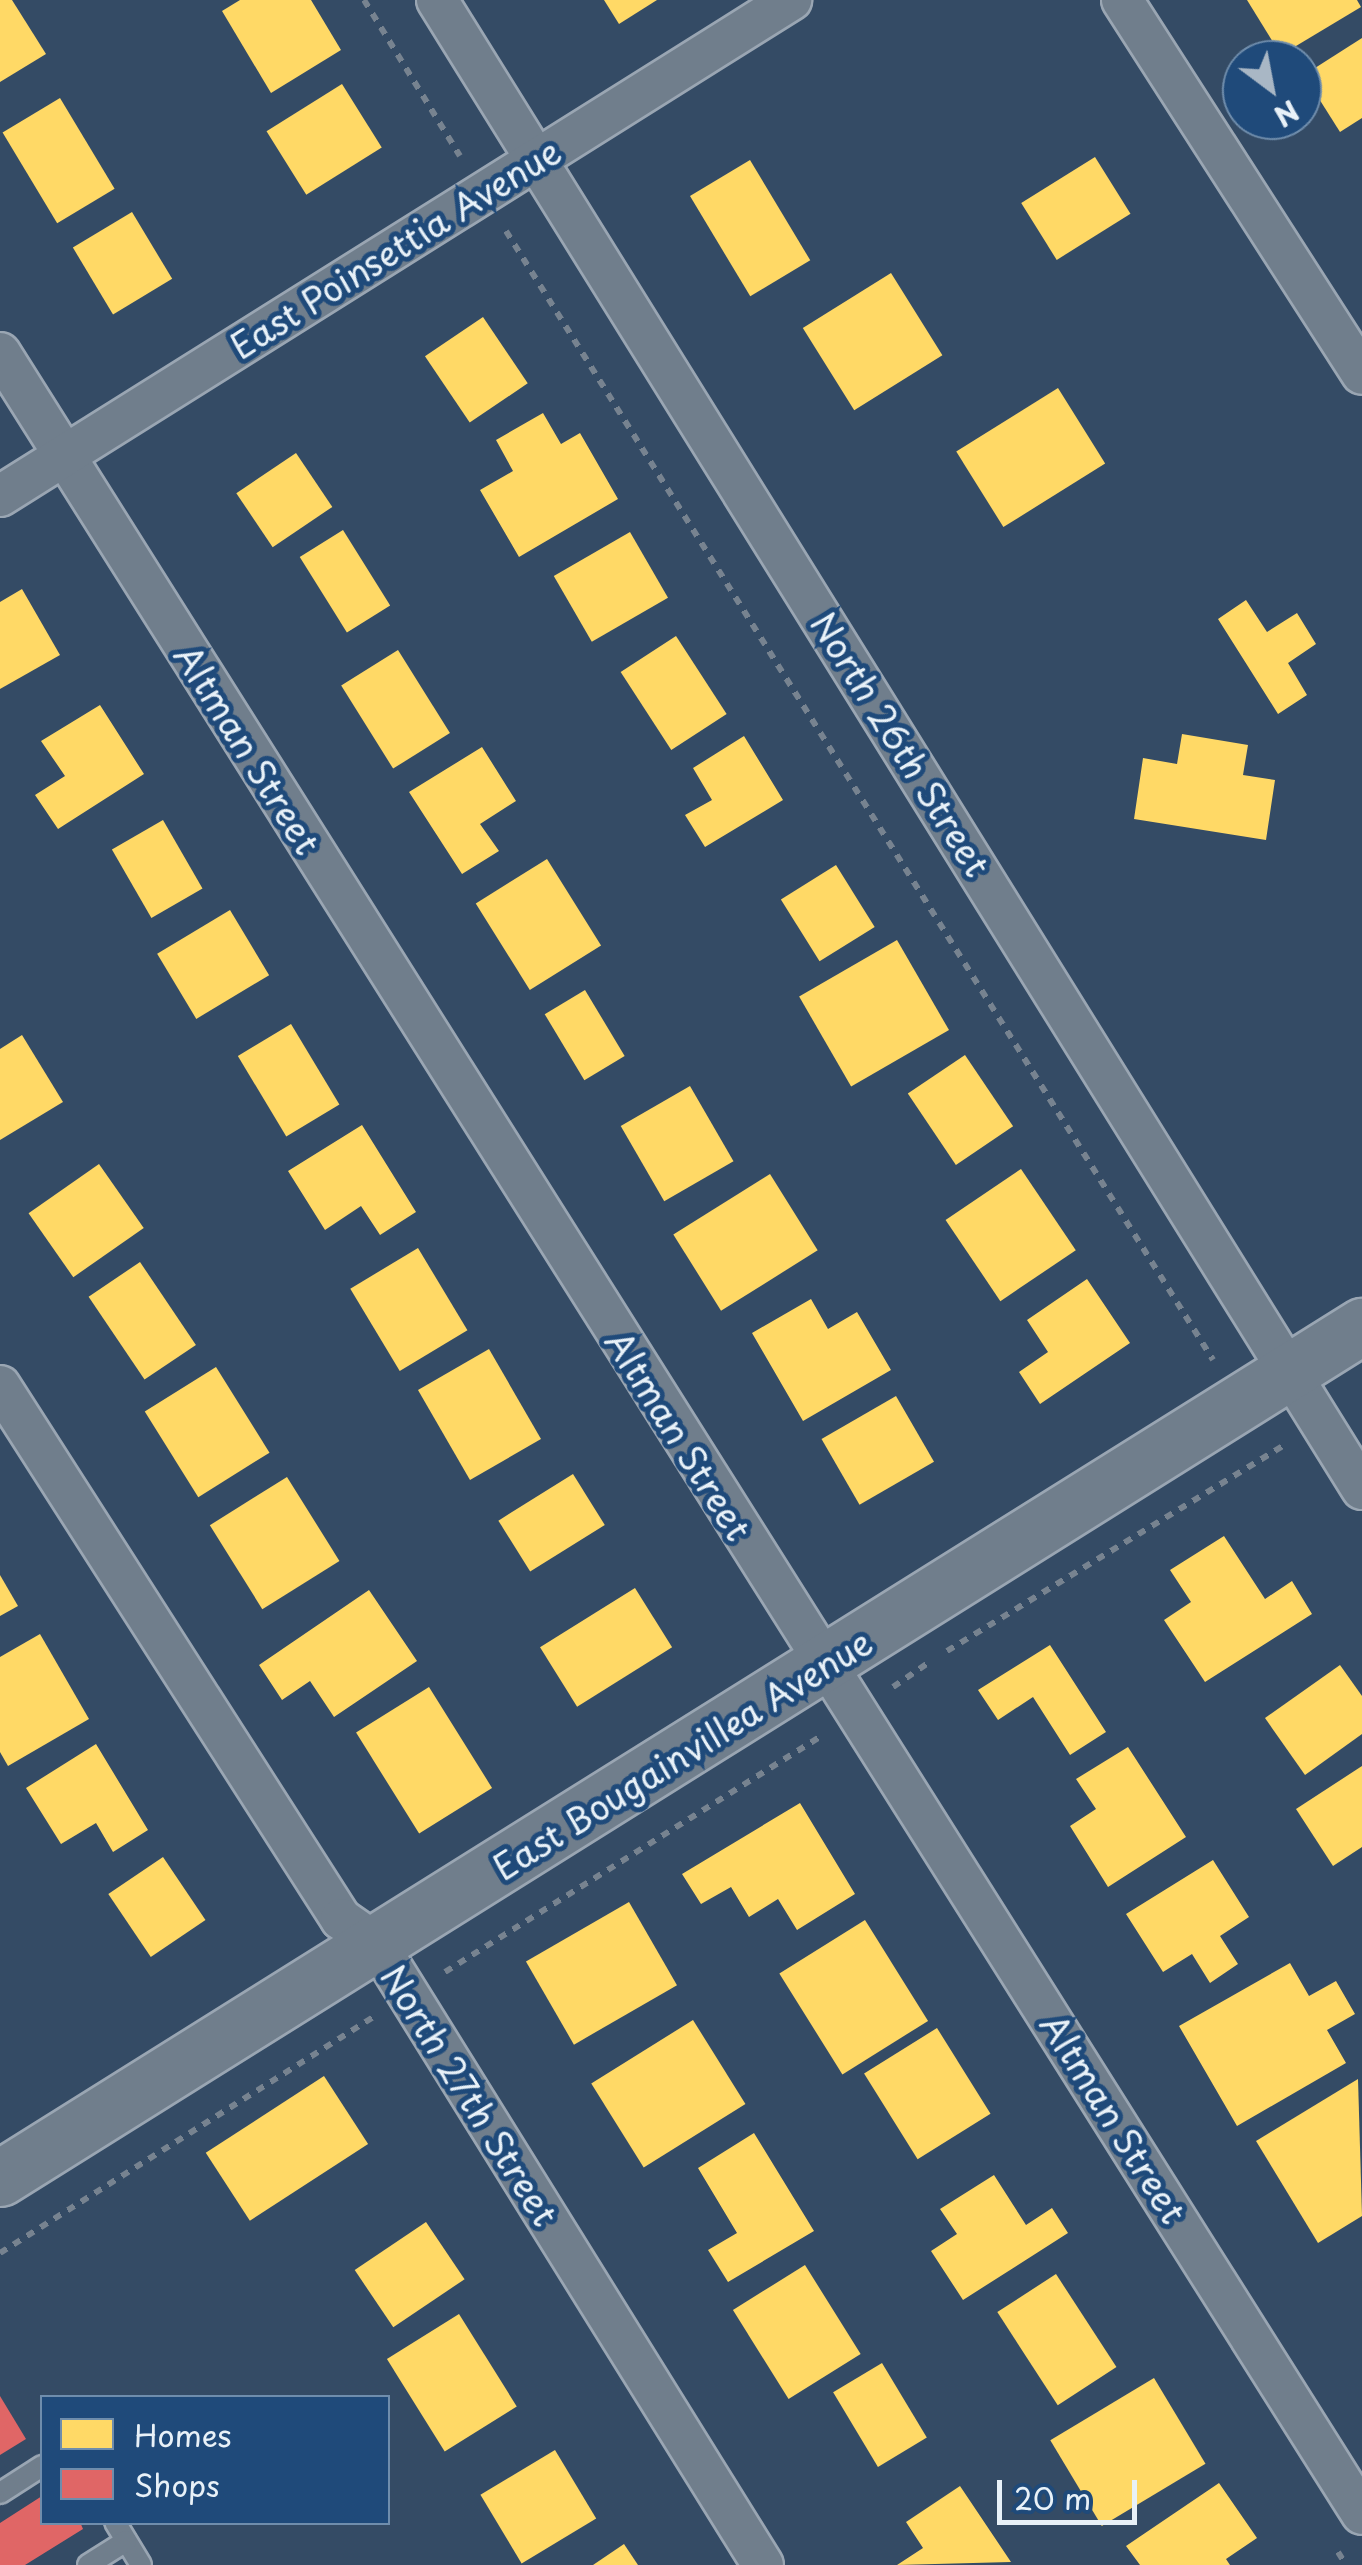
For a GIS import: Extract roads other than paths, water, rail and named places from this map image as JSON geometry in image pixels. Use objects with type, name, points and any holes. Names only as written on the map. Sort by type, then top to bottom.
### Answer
[{"type":"street","name":"North 26th Street","points":[[438,0],[1362,1490]]},
{"type":"street","name":"East Poinsettia Avenue","points":[[0,496],[790,0]]},
{"type":"street","points":[[1122,0],[1362,374]]},
{"type":"street","name":"Altman Street","points":[[0,353],[1362,2514]]},
{"type":"street","name":"East Bougainvillea Avenue","points":[[0,2178],[1362,1326]]},
{"type":"street","name":"North 27th Street","points":[[0,1386],[341,1919],[377,1944],[763,2565]]},
{"type":"lane","points":[[0,2492],[40,2467]]},
{"type":"lane","points":[[116,2525],[141,2565]]},
{"type":"lane","points":[[88,2565],[126,2542]]}]
